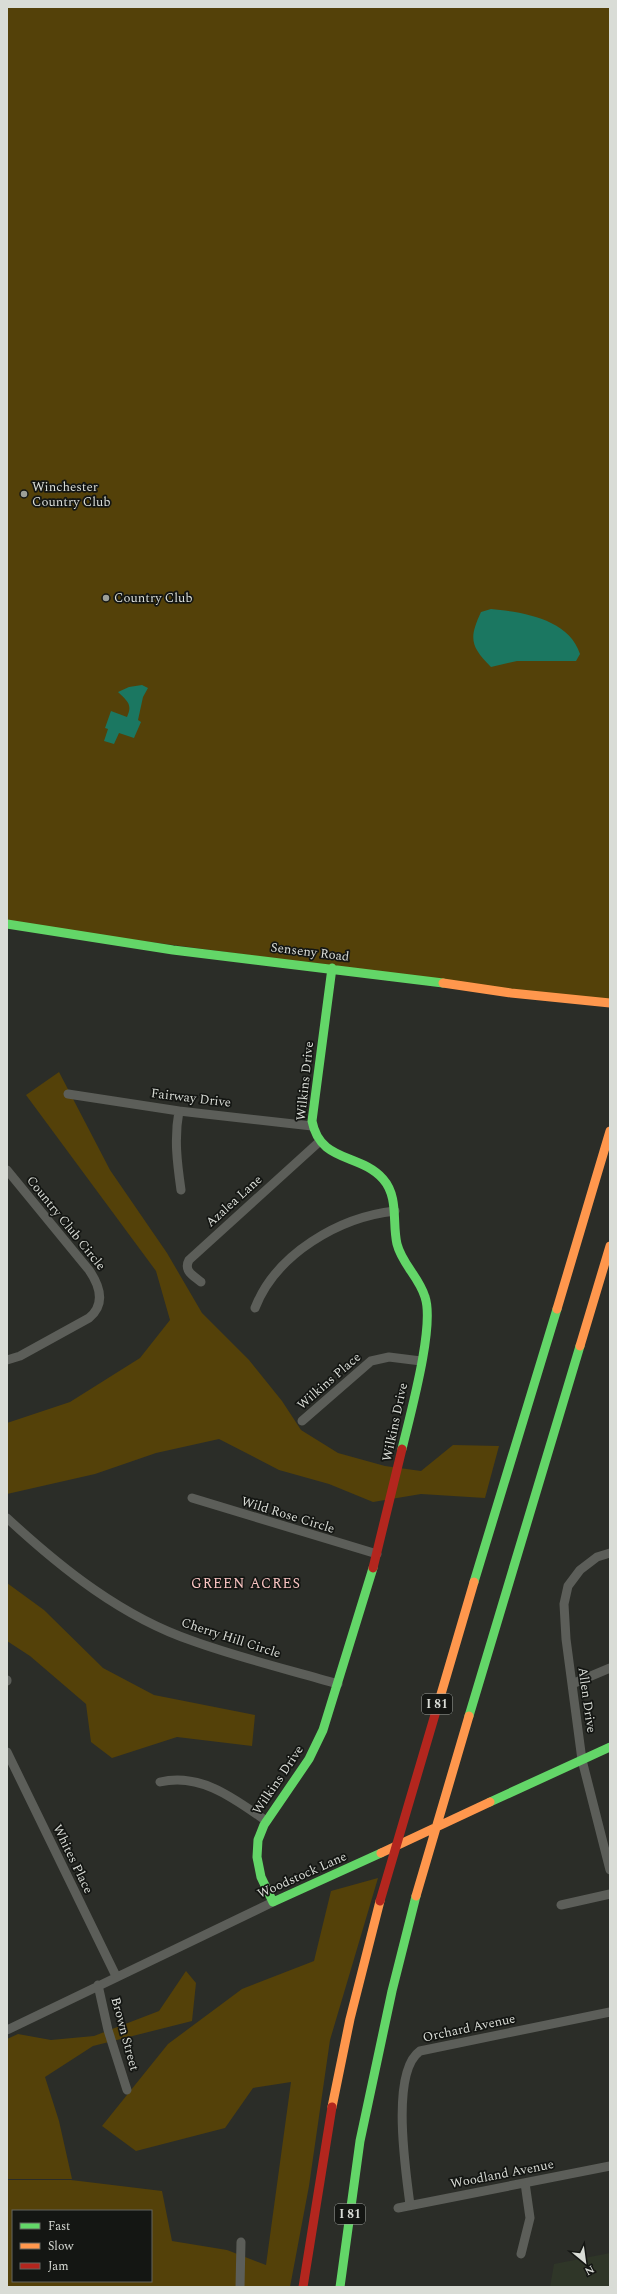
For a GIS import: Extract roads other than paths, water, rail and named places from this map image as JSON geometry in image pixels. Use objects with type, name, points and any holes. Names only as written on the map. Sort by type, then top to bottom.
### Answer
[{"type":"main road","name":"Senseny Road","points":[[7,924],[173,950],[413,978],[512,993],[610,1003]]},
{"type":"main road","name":"Wilkins Drive","points":[[273,1902],[260,1875],[255,1851],[258,1835],[265,1820],[308,1761],[326,1724],[377,1554],[398,1467],[421,1360],[428,1319],[427,1299],[424,1290],[402,1258],[398,1248],[392,1193],[379,1174],[330,1150],[319,1142],[312,1126],[332,968]]},
{"type":"main road","name":"I 81","points":[[303,2287],[332,2104],[350,2019],[384,1884],[610,1131]]},
{"type":"main road","name":"I 81","points":[[340,2287],[360,2141],[390,1998],[420,1877],[610,1246]]},
{"type":"main road","name":"Woodstock Lane","points":[[273,1902],[359,1864],[610,1747]]},
{"type":"street","name":"Fairway Drive","points":[[68,1094],[179,1111],[312,1126]]},
{"type":"street","points":[[179,1111],[175,1132],[176,1157],[181,1190]]},
{"type":"street","name":"Azalea Lane","points":[[201,1282],[188,1271],[186,1267],[188,1260],[319,1142]]},
{"type":"street","name":"Country Club Circle","points":[[7,1170],[89,1270],[100,1288],[101,1295],[98,1308],[89,1318],[20,1356],[7,1360]]},
{"type":"street","points":[[255,1308],[262,1292],[280,1270],[321,1235],[366,1215],[395,1211]]},
{"type":"street","name":"Wilkins Place","points":[[302,1421],[371,1361],[389,1357],[421,1360]]},
{"type":"street","name":"Wild Rose Circle","points":[[192,1498],[377,1554]]},
{"type":"street","name":"Cherry Hill Circle","points":[[7,1518],[48,1555],[87,1584],[143,1619],[192,1641],[338,1684]]},
{"type":"street","name":"Allen Drive","points":[[610,1553],[597,1557],[580,1570],[571,1582],[565,1596],[566,1639],[582,1760],[610,1870]]},
{"type":"street","points":[[572,1684],[610,1668]]},
{"type":"street","name":"Whites Place","points":[[7,1752],[116,1976]]},
{"type":"street","points":[[160,1782],[170,1780],[209,1786],[231,1796],[265,1820]]},
{"type":"street","points":[[561,1905],[610,1894]]},
{"type":"street","name":"Woodstock Lane","points":[[8,2028],[273,1902]]},
{"type":"street","name":"Brown Street","points":[[98,1985],[108,2030],[127,2090]]},
{"type":"street","name":"Orchard Avenue","points":[[410,2205],[403,2138],[402,2109],[407,2071],[416,2054],[420,2051],[466,2041],[610,2012]]},
{"type":"street","name":"Woodland Avenue","points":[[398,2208],[610,2166]]},
{"type":"street","points":[[521,2254],[530,2218],[525,2183]]},
{"type":"street","points":[[240,2287],[241,2242]]},
{"type":"place","name":"Winchester Country Club","points":[[24,494]]},
{"type":"place","name":"Country Club","points":[[106,598]]},
{"type":"district","name":"GREEN ACRES","points":[[246,1583]]}]
